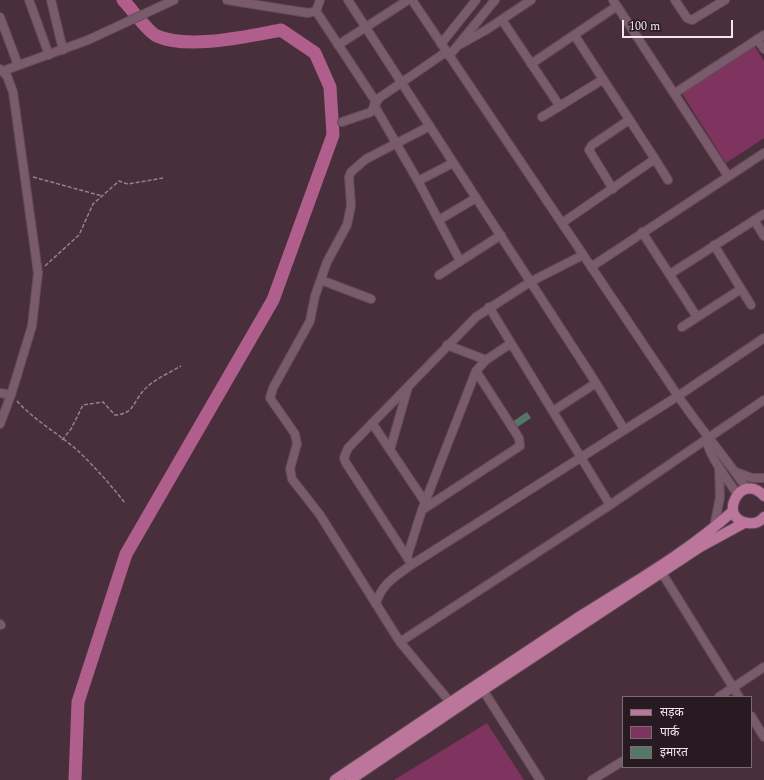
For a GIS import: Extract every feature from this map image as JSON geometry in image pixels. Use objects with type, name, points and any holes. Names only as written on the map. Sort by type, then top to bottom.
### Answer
[{"type":"main road","points":[[744,523],[735,516],[733,510],[734,499],[738,494],[748,489],[762,492]]},
{"type":"main road","points":[[335,780],[450,702],[658,566],[714,527],[733,510]]},
{"type":"main road","points":[[350,780],[482,690],[714,538],[744,523],[756,523],[764,517]]},
{"type":"street","points":[[29,0],[49,55]]},
{"type":"street","points":[[51,0],[62,50]]},
{"type":"street","points":[[0,424],[11,395],[32,326],[38,272],[13,92],[8,76],[2,70],[62,50],[174,0]]},
{"type":"street","points":[[227,0],[308,13],[316,11]]},
{"type":"street","points":[[316,11],[320,0]]},
{"type":"street","points":[[348,0],[501,235],[624,429]]},
{"type":"street","points":[[338,44],[408,0]]},
{"type":"street","points":[[412,0],[678,396],[707,438],[714,443],[748,489]]},
{"type":"street","points":[[441,44],[476,0]]},
{"type":"street","points":[[459,44],[495,0]]},
{"type":"street","points":[[342,122],[368,114],[375,104],[402,83],[447,54],[459,44],[502,20],[531,0]]},
{"type":"street","points":[[675,0],[687,18],[692,20],[724,0]]},
{"type":"street","points":[[531,64],[575,36],[615,3],[728,176]]},
{"type":"street","points":[[316,11],[375,104],[460,261]]},
{"type":"street","points":[[0,18],[18,65]]},
{"type":"street","points":[[502,20],[559,105]]},
{"type":"street","points":[[575,36],[668,180]]},
{"type":"street","points":[[675,93],[761,37],[764,49]]},
{"type":"street","points":[[542,118],[559,105],[602,80]]},
{"type":"street","points":[[613,189],[589,150],[592,145],[629,120]]},
{"type":"street","points":[[430,126],[366,158],[351,172],[349,177],[351,206],[347,225],[332,251],[321,280],[310,321],[273,388],[270,398],[295,434],[297,444],[290,469],[292,479],[320,515],[400,642],[450,702]]},
{"type":"street","points":[[591,267],[764,153]]},
{"type":"street","points":[[562,223],[655,159]]},
{"type":"street","points":[[418,181],[453,163]]},
{"type":"street","points":[[439,220],[476,198]]},
{"type":"street","points":[[670,274],[764,214]]},
{"type":"street","points":[[754,220],[764,236]]},
{"type":"street","points":[[642,232],[697,317]]},
{"type":"street","points":[[439,275],[501,235]]},
{"type":"street","points":[[714,245],[751,305]]},
{"type":"street","points":[[411,565],[344,458],[348,448],[466,326],[489,307],[530,282],[583,255]]},
{"type":"street","points":[[321,280],[371,299]]},
{"type":"street","points":[[682,327],[741,289]]},
{"type":"street","points":[[489,307],[510,344],[610,505]]},
{"type":"street","points":[[376,604],[381,591],[389,581],[411,565],[678,396],[764,338]]},
{"type":"street","points":[[407,557],[422,510],[476,371],[486,360],[510,344]]},
{"type":"street","points":[[448,345],[486,360]]},
{"type":"street","points":[[422,510],[520,446],[519,438],[476,371]]},
{"type":"street","points":[[553,411],[596,383]]},
{"type":"street","points":[[390,450],[408,386]]},
{"type":"street","points":[[0,393],[11,395]]},
{"type":"street","points":[[400,642],[610,505],[764,400]]},
{"type":"street","points":[[372,423],[425,502]]},
{"type":"street","points":[[707,438],[708,447],[738,494]]},
{"type":"street","points":[[714,527],[720,496],[719,466]]},
{"type":"street","points":[[734,470],[745,476],[764,478]]},
{"type":"street","points":[[662,573],[738,696]]},
{"type":"street","points":[[720,696],[764,667]]},
{"type":"street","points":[[482,690],[540,780]]},
{"type":"street","points":[[752,718],[764,737]]},
{"type":"street","points":[[592,780],[622,762]]},
{"type":"path","points":[[24,176],[46,179],[102,196]]},
{"type":"path","points":[[38,272],[57,253],[79,235],[93,204],[119,181],[128,184],[163,178]]},
{"type":"path","points":[[62,440],[71,428],[83,405],[102,402],[115,415],[124,414],[131,410],[145,390],[181,366]]},
{"type":"path","points":[[11,395],[25,411],[74,448],[102,474],[125,503]]},
{"type":"green space","points":[[753,44],[764,61],[764,138],[726,163],[681,92]]},
{"type":"green space","points":[[487,723],[524,780],[394,780]]},
{"type":"building","points":[[527,412],[531,418],[516,428],[512,422]]},
{"type":"waterway","points":[[75,780],[78,702],[126,554],[273,300],[333,135],[330,87],[315,53],[281,30],[201,42],[170,40],[154,34],[123,0]]}]
